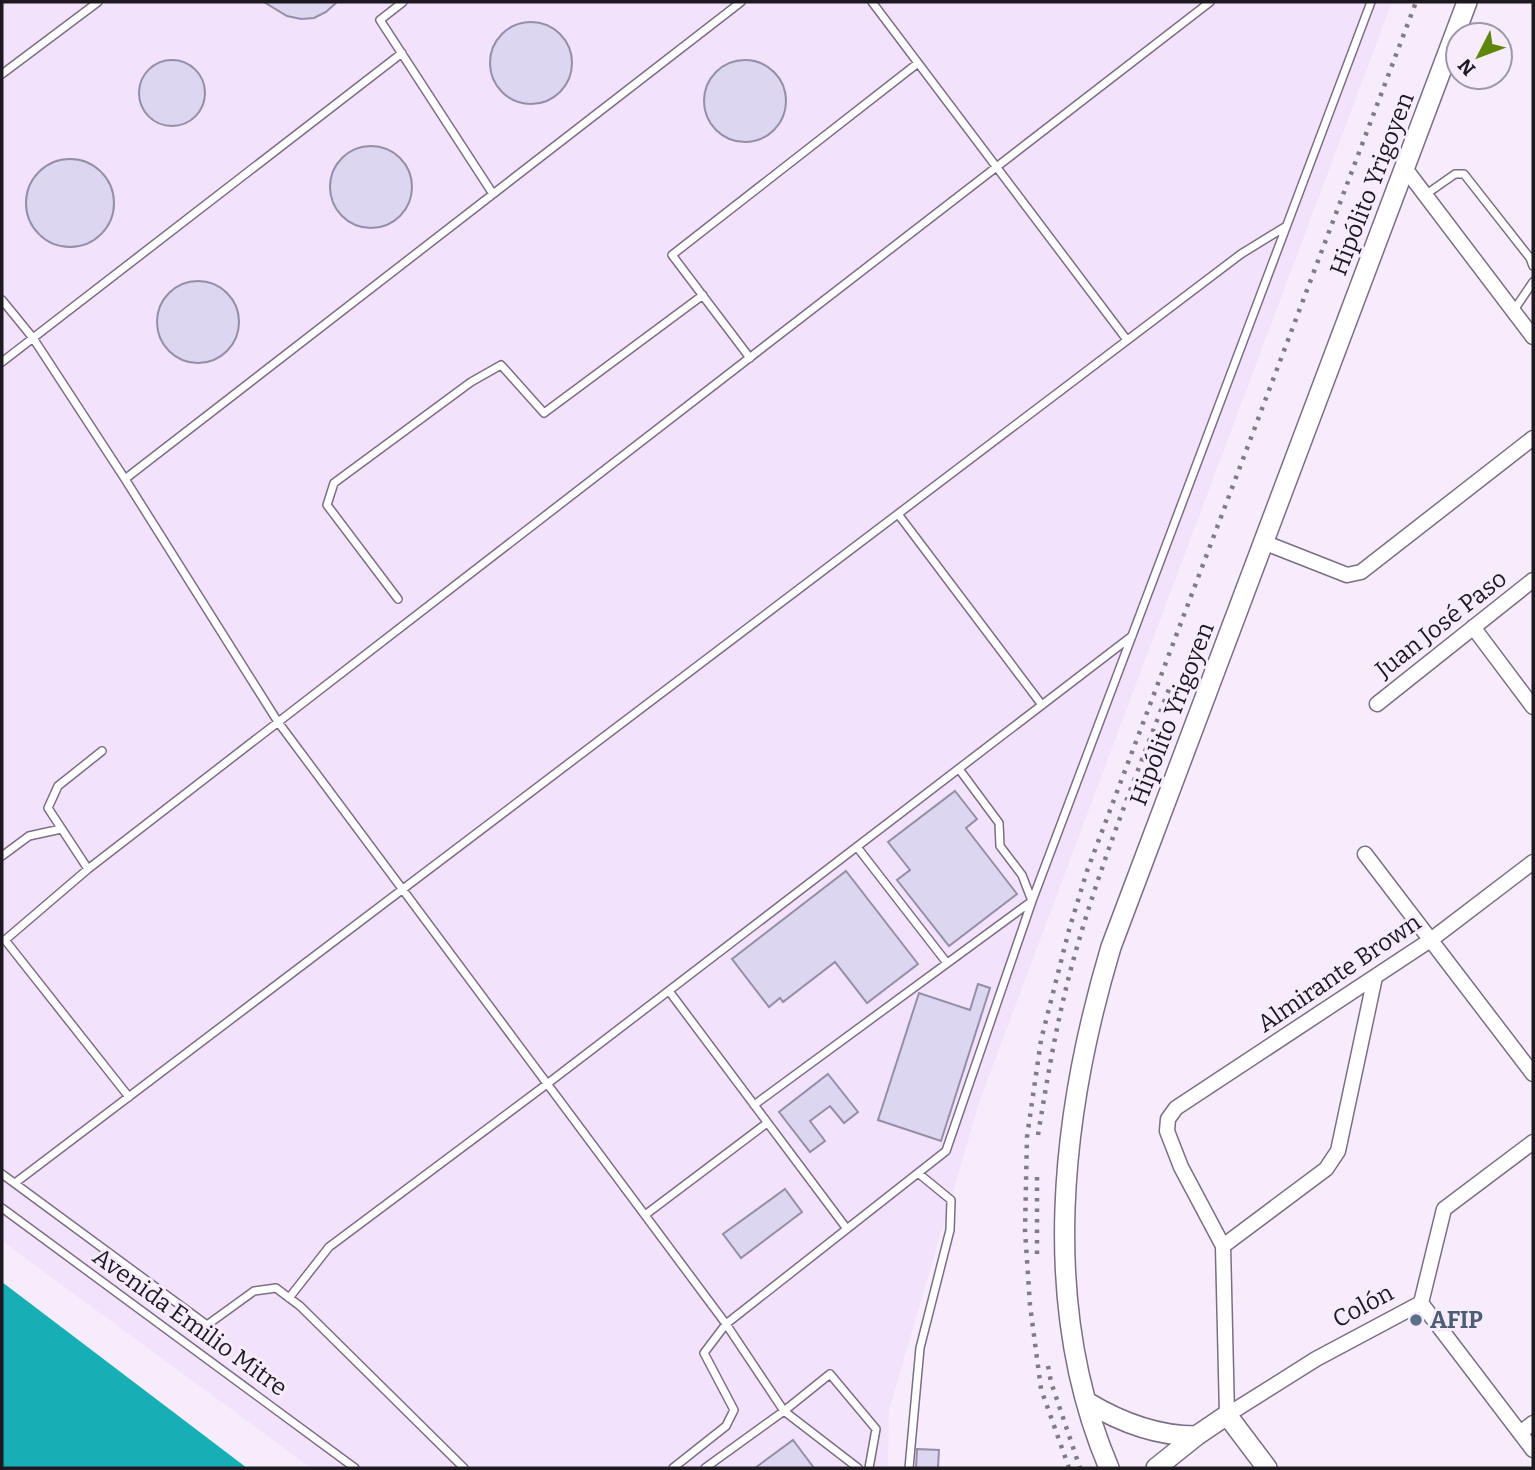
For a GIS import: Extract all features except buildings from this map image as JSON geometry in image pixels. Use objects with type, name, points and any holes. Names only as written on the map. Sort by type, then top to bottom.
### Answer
[{"type":"street","name":"Hipólito Yrigoyen","points":[[1109,1468],[1087,1402],[1070,1324],[1064,1217],[1075,1105],[1091,1022],[1111,947],[1467,2]]},
{"type":"street","points":[[1404,167],[1533,337]]},
{"type":"street","points":[[1263,542],[1347,575],[1360,572],[1533,438]]},
{"type":"street","name":"Juan José Paso","points":[[1377,704],[1533,580]]},
{"type":"street","points":[[1473,627],[1533,707]]},
{"type":"street","points":[[1364,853],[1533,1073]]},
{"type":"street","name":"Almirante Brown","points":[[1223,1246],[1181,1167],[1167,1131],[1168,1119],[1176,1108],[1432,939],[1533,862]]},
{"type":"street","points":[[1267,1468],[1227,1415],[1223,1246],[1317,1176],[1334,1160],[1338,1152],[1375,978]]},
{"type":"street","name":"Colón","points":[[1156,1468],[1196,1436],[1316,1359],[1421,1303],[1444,1209],[1533,1142]]},
{"type":"street","points":[[1421,1303],[1533,1450]]},
{"type":"street","points":[[1087,1402],[1109,1415],[1145,1428],[1177,1436],[1196,1436]]},
{"type":"street","points":[[1520,1433],[1533,1423]]},
{"type":"lane","points":[[2,74],[98,2]]},
{"type":"lane","points":[[403,2],[380,20],[494,194]]},
{"type":"lane","points":[[125,479],[741,2]]},
{"type":"lane","points":[[872,2],[1127,340]]},
{"type":"lane","points":[[129,1097],[5,940],[88,869],[1210,2]]},
{"type":"lane","points":[[673,1468],[726,1426],[734,1410],[704,1353],[726,1324],[946,1151],[1032,901],[1371,2]]},
{"type":"lane","points":[[2,362],[402,53]]},
{"type":"lane","points":[[750,358],[672,255],[918,63]]},
{"type":"lane","points":[[1425,195],[1455,174],[1464,174],[1530,258],[1533,266]]},
{"type":"lane","points":[[15,1183],[1241,254],[1285,226]]},
{"type":"lane","points":[[1513,311],[1533,282]]},
{"type":"lane","points":[[398,599],[327,505],[334,483],[471,382],[501,365],[544,413],[703,295]]},
{"type":"lane","points":[[2,300],[33,338],[278,722],[726,1324],[784,1411],[858,1468]]},
{"type":"lane","points":[[898,514],[1042,705]]},
{"type":"lane","points":[[289,1298],[329,1247],[547,1084],[1133,635]]},
{"type":"lane","points":[[88,869],[48,808],[58,786],[102,751]]},
{"type":"lane","points":[[959,769],[999,823],[1000,846],[1023,875],[1032,901]]},
{"type":"lane","points":[[2,856],[29,836],[61,829]]},
{"type":"lane","points":[[857,847],[947,963]]},
{"type":"lane","points":[[754,1105],[1032,901]]},
{"type":"lane","points":[[669,991],[847,1229]]},
{"type":"lane","points":[[645,1215],[767,1123]]},
{"type":"lane","points":[[909,1468],[920,1348],[951,1220],[951,1200],[918,1173]]},
{"type":"lane","points":[[2,1174],[206,1325],[254,1291],[276,1288],[464,1468]]},
{"type":"lane","name":"Avenida Emilio Mitre","points":[[2,1208],[355,1468]]},
{"type":"lane","points":[[705,1468],[830,1374],[876,1430],[869,1468]]},
{"type":"shaded area","points":[[2,2],[1392,2],[980,1100],[889,1410],[888,1468],[311,1468],[2,1241]]},
{"type":"water","points":[[2,1282],[247,1468],[2,1468]]},
{"type":"railway","points":[[1069,1468],[1041,1389],[1030,1305],[1025,1230],[1027,1137],[1041,1040],[1087,871],[1416,2]]},
{"type":"railway","points":[[1038,1135],[1058,1022],[1085,920],[1171,684]]},
{"type":"railway","points":[[1037,1174],[1037,1254]]},
{"type":"railway","points":[[1048,1366],[1080,1468]]},
{"type":"place","name":"AFIP","points":[[1416,1320]]}]
